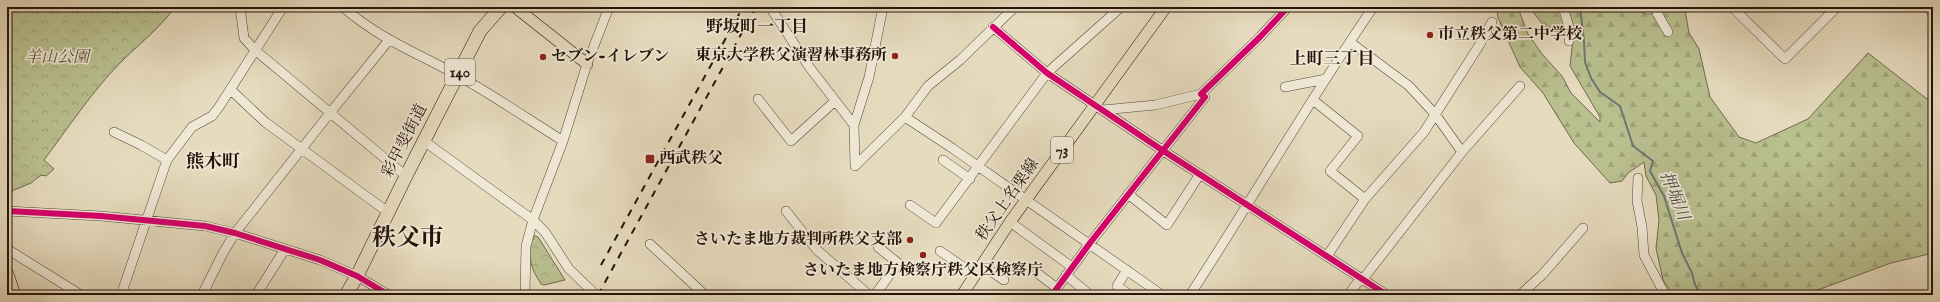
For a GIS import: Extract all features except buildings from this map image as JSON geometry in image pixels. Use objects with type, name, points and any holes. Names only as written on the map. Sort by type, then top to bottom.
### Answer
[{"type":"highway","name":"彩甲斐街道","points":[[346,295],[358,276],[406,176],[480,31],[501,7]]},
{"type":"highway","points":[[7,274],[14,295]]},
{"type":"main road","points":[[515,7],[587,64]]},
{"type":"main road","name":"秩父上名栗線","points":[[962,295],[1010,222],[1099,108],[1161,9]]},
{"type":"street","points":[[240,7],[244,38],[255,50],[406,176]]},
{"type":"street","points":[[121,295],[167,160],[192,127],[212,116],[231,90],[283,7]]},
{"type":"street","points":[[342,7],[362,24],[389,40],[458,75],[563,141]]},
{"type":"street","points":[[528,293],[526,246],[533,220],[563,141],[587,64],[609,7]]},
{"type":"street","points":[[770,7],[810,68],[854,126]]},
{"type":"street","points":[[883,7],[869,77],[854,126],[855,166],[905,117],[928,86],[960,60],[993,26],[1015,7]]},
{"type":"street","points":[[910,205],[936,223],[979,167],[1047,73],[1121,7]]},
{"type":"street","points":[[1099,108],[1155,105],[1202,94],[1288,7]]},
{"type":"street","points":[[1190,295],[1248,206],[1326,79],[1372,9],[1370,7]]},
{"type":"street","points":[[1563,7],[1571,34],[1569,41]]},
{"type":"street","points":[[1656,7],[1668,32]]},
{"type":"street","points":[[1732,7],[1784,59],[1837,7]]},
{"type":"street","points":[[1927,7],[1933,13]]},
{"type":"street","points":[[1327,256],[1365,199],[1424,132],[1480,44],[1492,22]]},
{"type":"street","points":[[993,26],[1047,73],[1162,150],[1387,295]]},
{"type":"street","points":[[202,295],[235,233],[389,40]]},
{"type":"street","points":[[1350,42],[1409,86],[1435,114],[1462,152]]},
{"type":"street","points":[[1285,87],[1326,79]]},
{"type":"street","points":[[1348,295],[1462,152],[1520,86]]},
{"type":"street","points":[[231,90],[265,122],[388,213]]},
{"type":"street","points":[[1037,273],[1054,291],[1162,150],[1205,97],[1202,94]]},
{"type":"street","points":[[758,99],[791,141],[835,101]]},
{"type":"street","points":[[1314,100],[1358,136],[1330,171],[1365,199]]},
{"type":"street","points":[[905,117],[1026,201],[1090,243],[1162,295]]},
{"type":"street","points":[[114,132],[142,144],[167,160]]},
{"type":"street","points":[[424,141],[533,220],[545,232],[569,269],[596,295]]},
{"type":"street","points":[[943,160],[970,179]]},
{"type":"street","points":[[1128,194],[1167,225],[1200,174]]},
{"type":"street","points":[[1638,178],[1637,201],[1642,227],[1644,255],[1665,295]]},
{"type":"street","points":[[7,211],[146,220],[205,226],[235,233],[318,260],[358,276],[389,295]]},
{"type":"street","points":[[786,211],[817,250],[869,295]]},
{"type":"street","points":[[1010,222],[1072,267]]},
{"type":"street","points":[[1520,295],[1542,275],[1583,228]]},
{"type":"street","points":[[650,244],[705,295]]},
{"type":"street","points":[[875,295],[898,263],[878,247]]},
{"type":"street","points":[[256,295],[285,249]]},
{"type":"street","points":[[7,250],[81,295]]},
{"type":"street","points":[[940,251],[976,275]]},
{"type":"street","points":[[982,264],[1004,280]]},
{"type":"street","points":[[1127,270],[1117,286],[1130,295]]},
{"type":"street","points":[[1066,275],[1090,295]]},
{"type":"green space","name":"羊山公園","points":[[7,7],[175,7],[155,30],[119,64],[80,111],[44,160],[54,169],[46,176],[41,175],[31,183],[7,193]]},
{"type":"green space","points":[[1496,7],[1521,7],[1518,8],[1528,34],[1542,54],[1562,76],[1571,93],[1600,122],[1600,117],[1570,66],[1573,39],[1562,28],[1545,27],[1529,7],[1634,7],[1646,14],[1649,14],[1665,7],[1688,7],[1685,10],[1689,33],[1699,49],[1710,97],[1739,137],[1756,143],[1808,119],[1868,53],[1927,99],[1933,96],[1933,253],[1891,263],[1804,295],[1673,295],[1663,280],[1656,248],[1659,220],[1656,195],[1646,176],[1644,162],[1628,173],[1622,181],[1610,183],[1574,143],[1543,93],[1520,67],[1498,18]]},
{"type":"green space","points":[[533,235],[538,237],[565,280],[544,285],[541,284],[531,263],[531,239],[534,239]]},
{"type":"waterway","name":"押堀川","points":[[1580,7],[1585,62],[1591,78],[1600,92],[1620,106],[1633,146],[1653,161],[1650,171],[1664,196],[1682,253],[1692,273],[1695,285],[1702,295]]},
{"type":"railway","points":[[601,265],[743,7]]},
{"type":"railway","points":[[598,295],[756,7]]},
{"type":"cycle path","points":[[1052,295],[1090,243],[1205,97],[1201,94],[1260,37],[1288,7]]},
{"type":"cycle path","points":[[993,27],[1047,73],[1162,150],[1387,295]]},
{"type":"cycle path","points":[[7,211],[101,216],[205,226],[235,233],[320,260],[357,276],[389,295]]},
{"type":"place","name":"市立秩父第二中学校","points":[[1430,35]]},
{"type":"place","name":"東京大学秩父演習林事務所","points":[[895,56]]},
{"type":"place","name":"セブン-イレブン","points":[[543,57]]},
{"type":"place","name":"西武秩父","points":[[650,159]]},
{"type":"place","name":"さいたま地方裁判所秩父支部","points":[[910,240]]},
{"type":"place","name":"さいたま地方検察庁秩父区検察庁","points":[[923,255]]},
{"type":"district","name":"野坂町一丁目","points":[[757,27]]},
{"type":"district","name":"上町三丁目","points":[[1332,59]]},
{"type":"district","name":"熊木町","points":[[213,162]]},
{"type":"district","name":"秩父市","points":[[408,238]]}]
